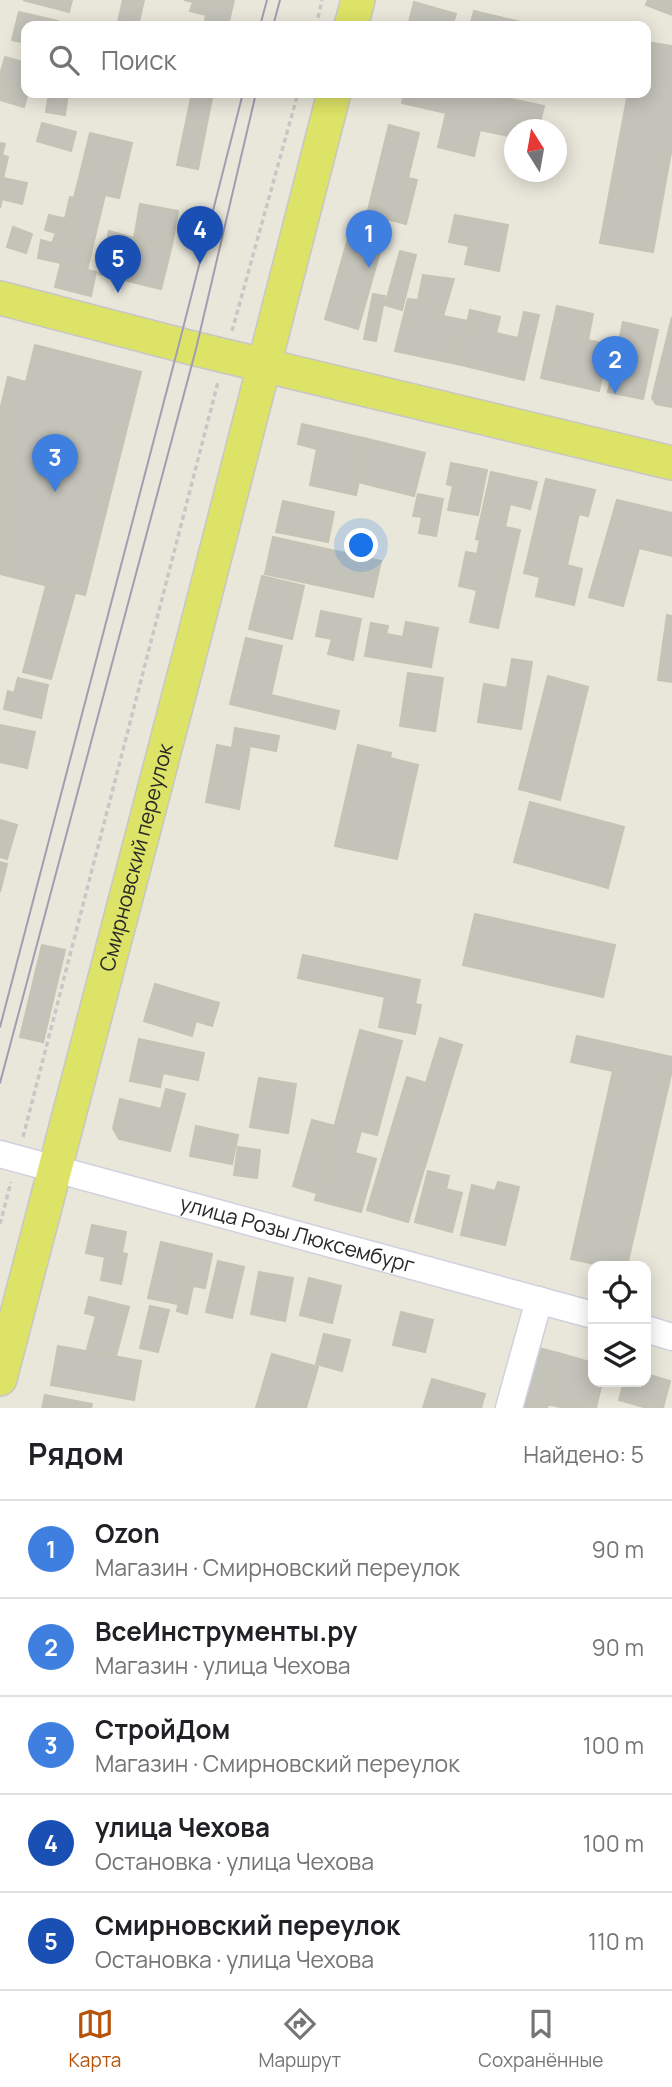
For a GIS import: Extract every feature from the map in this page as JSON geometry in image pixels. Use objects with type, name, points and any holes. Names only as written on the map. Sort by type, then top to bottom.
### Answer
[{"type":"main road","points":[[352,21],[358,0]]},
{"type":"main road","name":"Смирновский переулок","points":[[0,1379],[197,630],[333,98]]},
{"type":"main road","points":[[0,298],[672,463]]},
{"type":"street","name":"улица Розы Люксембург","points":[[9,1156],[588,1314]]},
{"type":"street","points":[[509,1408],[538,1300]]},
{"type":"street","points":[[651,1331],[672,1337]]},
{"type":"path","points":[[317,21],[322,0]]},
{"type":"path","points":[[0,1224],[9,1156],[297,98]]},
{"type":"building","points":[[23,0],[72,0],[69,12]]},
{"type":"building","points":[[123,0],[144,0],[139,21],[118,21]]},
{"type":"building","points":[[184,0],[234,0],[229,21],[205,21],[206,15],[190,11],[193,2]]},
{"type":"building","points":[[648,0],[672,0],[672,15],[646,5]]},
{"type":"building","points":[[414,2],[456,14],[454,21],[409,21]]},
{"type":"building","points":[[474,11],[517,21],[471,21]]},
{"type":"building","points":[[19,12],[58,21],[21,21],[21,42],[12,40]]},
{"type":"building","points":[[651,43],[672,46],[672,147],[653,252],[600,243],[627,98],[651,98]]},
{"type":"building","points":[[5,57],[21,62],[21,98],[27,98],[24,107],[0,100],[0,75]]},
{"type":"building","points":[[48,98],[67,98],[65,115],[46,112]]},
{"type":"building","points":[[191,98],[212,98],[198,169],[177,165]]},
{"type":"building","points":[[403,98],[506,98],[544,106],[541,119],[504,119],[504,135],[480,130],[474,156],[438,147],[446,113],[402,103]]},
{"type":"building","points":[[42,123],[76,132],[71,151],[37,141]]},
{"type":"building","points":[[389,125],[419,133],[408,178],[417,180],[406,224],[367,214]]},
{"type":"building","points":[[90,133],[132,143],[119,198],[105,195],[87,270],[61,263],[72,220],[65,219],[70,197],[74,198]]},
{"type":"building","points":[[0,143],[5,144],[2,155],[8,157],[3,178],[27,183],[22,204],[2,199],[0,208]]},
{"type":"building","points":[[140,204],[178,211],[172,245],[134,238]]},
{"type":"building","points":[[49,215],[72,220],[61,263],[38,258],[41,240],[52,243],[56,233],[45,230]]},
{"type":"building","points":[[455,215],[508,225],[499,271],[465,264],[469,246],[449,242]]},
{"type":"building","points":[[13,227],[32,234],[26,253],[7,247]]},
{"type":"building","points":[[351,228],[384,238],[358,329],[325,319]]},
{"type":"building","points":[[109,231],[172,245],[161,289],[99,274]]},
{"type":"building","points":[[400,251],[416,255],[402,310],[385,305]]},
{"type":"building","points":[[61,263],[96,272],[91,296],[55,287]]},
{"type":"building","points":[[423,275],[454,279],[443,316],[468,321],[457,364],[395,351],[408,299],[418,300]]},
{"type":"building","points":[[373,294],[385,296],[376,341],[364,339]]},
{"type":"building","points":[[557,306],[593,314],[588,340],[609,345],[599,391],[541,378]]},
{"type":"building","points":[[470,310],[500,317],[496,333],[518,338],[524,312],[539,315],[524,380],[457,364]]},
{"type":"building","points":[[672,317],[672,407],[656,404],[652,398]]},
{"type":"building","points":[[623,322],[658,330],[643,399],[608,392]]},
{"type":"building","points":[[35,345],[141,372],[85,595],[0,574],[0,410],[8,377],[26,382]]},
{"type":"building","points":[[302,424],[368,439],[356,495],[310,485],[317,449],[298,444]]},
{"type":"building","points":[[368,439],[425,453],[414,496],[358,482]]},
{"type":"building","points":[[451,463],[487,470],[478,515],[448,510],[453,486],[447,484]]},
{"type":"building","points":[[491,472],[537,482],[530,509],[510,504],[505,527],[520,530],[498,628],[470,622],[477,590],[459,586],[466,552],[477,554],[480,540],[476,539]]},
{"type":"building","points":[[546,479],[595,490],[588,516],[579,514],[567,565],[582,569],[574,605],[536,596],[540,577],[524,573]]},
{"type":"building","points":[[418,494],[443,499],[436,536],[419,533],[422,517],[413,516]]},
{"type":"building","points":[[617,500],[672,513],[672,556],[639,548],[623,606],[589,597]]},
{"type":"building","points":[[283,501],[334,512],[328,542],[276,532]]},
{"type":"building","points":[[273,537],[381,561],[373,597],[265,574]]},
{"type":"building","points":[[262,576],[304,586],[292,639],[249,629]]},
{"type":"building","points":[[46,586],[75,593],[51,679],[23,672]]},
{"type":"building","points":[[321,611],[361,619],[353,660],[328,654],[332,639],[316,636]]},
{"type":"building","points":[[667,615],[672,616],[672,682],[658,680]]},
{"type":"building","points":[[406,622],[438,628],[431,667],[365,656],[371,623],[388,626],[386,634],[403,637]]},
{"type":"building","points":[[246,638],[282,646],[271,695],[339,711],[335,729],[230,704]]},
{"type":"building","points":[[512,659],[532,662],[521,729],[478,722],[484,684],[507,688]]},
{"type":"building","points":[[408,673],[443,678],[435,731],[400,726]]},
{"type":"building","points":[[548,676],[588,687],[560,800],[519,789]]},
{"type":"building","points":[[18,678],[48,685],[41,718],[4,709],[8,691],[14,693]]},
{"type":"building","points":[[0,725],[35,732],[27,768],[0,762]]},
{"type":"building","points":[[235,728],[279,736],[276,751],[250,746],[239,809],[206,802],[217,745],[232,748]]},
{"type":"building","points":[[358,745],[391,753],[390,758],[418,765],[397,859],[335,846]]},
{"type":"building","points":[[530,802],[624,827],[608,888],[514,862]]},
{"type":"building","points":[[0,820],[17,825],[7,859],[0,857]]},
{"type":"building","points":[[0,862],[7,864],[0,892]]},
{"type":"building","points":[[475,914],[615,945],[603,997],[463,965]]},
{"type":"building","points":[[42,945],[65,950],[43,1042],[20,1037]]},
{"type":"building","points":[[303,955],[420,980],[415,1004],[421,1005],[415,1034],[379,1027],[385,997],[298,978]]},
{"type":"building","points":[[155,984],[219,1003],[212,1026],[196,1021],[192,1036],[144,1021]]},
{"type":"building","points":[[360,1030],[402,1041],[377,1135],[361,1131],[355,1153],[376,1159],[361,1212],[315,1200]]},
{"type":"building","points":[[577,1036],[672,1057],[672,1070],[628,1261],[588,1263],[571,1259],[613,1071],[571,1062]]},
{"type":"building","points":[[440,1038],[462,1045],[408,1222],[367,1210],[407,1077],[426,1083]]},
{"type":"building","points":[[139,1039],[204,1053],[198,1080],[163,1073],[160,1087],[130,1081]]},
{"type":"building","points":[[259,1078],[296,1084],[288,1133],[250,1127]]},
{"type":"building","points":[[166,1089],[185,1094],[170,1151],[119,1139],[113,1128],[120,1099],[161,1109]]},
{"type":"building","points":[[312,1120],[335,1126],[316,1193],[293,1186]]},
{"type":"building","points":[[196,1126],[238,1135],[232,1164],[190,1156]]},
{"type":"building","points":[[238,1147],[260,1150],[257,1178],[234,1175]]},
{"type":"building","points":[[428,1171],[449,1176],[446,1189],[462,1193],[452,1232],[415,1222]]},
{"type":"building","points":[[498,1182],[519,1187],[505,1245],[461,1235],[472,1185],[495,1191]]},
{"type":"building","points":[[92,1225],[126,1232],[122,1253],[127,1254],[121,1284],[101,1280],[105,1257],[86,1253]]},
{"type":"building","points":[[161,1242],[190,1249],[178,1304],[148,1298]]},
{"type":"building","points":[[190,1249],[212,1254],[205,1288],[193,1286],[187,1314],[177,1311]]},
{"type":"building","points":[[218,1261],[244,1267],[232,1318],[206,1312]]},
{"type":"building","points":[[259,1272],[293,1278],[285,1321],[251,1314]]},
{"type":"building","points":[[309,1278],[341,1286],[332,1323],[300,1315]]},
{"type":"building","points":[[89,1297],[129,1307],[116,1356],[87,1349],[96,1316],[85,1313]]},
{"type":"building","points":[[150,1306],[169,1310],[158,1352],[140,1348]]},
{"type":"building","points":[[401,1312],[433,1320],[425,1352],[393,1345]]},
{"type":"building","points":[[324,1334],[350,1340],[342,1371],[316,1364]]},
{"type":"building","points":[[58,1346],[141,1361],[134,1400],[51,1385]]},
{"type":"building","points":[[539,1348],[562,1354],[547,1408],[522,1407]]},
{"type":"building","points":[[272,1354],[318,1367],[306,1408],[256,1408]]},
{"type":"building","points":[[562,1354],[588,1362],[588,1387],[601,1387],[596,1408],[564,1408],[548,1404]]},
{"type":"building","points":[[651,1375],[670,1381],[663,1408],[647,1408],[619,1400],[623,1387],[651,1387]]},
{"type":"building","points":[[432,1379],[485,1394],[481,1408],[423,1408]]},
{"type":"building","points":[[45,1395],[92,1404],[91,1408],[42,1408]]},
{"type":"tram line","points":[[261,21],[267,0]]},
{"type":"tram line","points":[[274,21],[280,0]]},
{"type":"tram line","points":[[0,1027],[242,98]]},
{"type":"tram line","points":[[0,1083],[196,349],[255,98]]},
{"type":"place","name":"улица Чехова","points":[[200,264]]},
{"type":"place","name":"Ozon","points":[[369,268]]},
{"type":"place","name":"Смирновский переулок","points":[[118,293]]},
{"type":"place","name":"ВсеИнструменты.ру","points":[[615,394]]},
{"type":"place","name":"СтройДом","points":[[55,492]]}]
